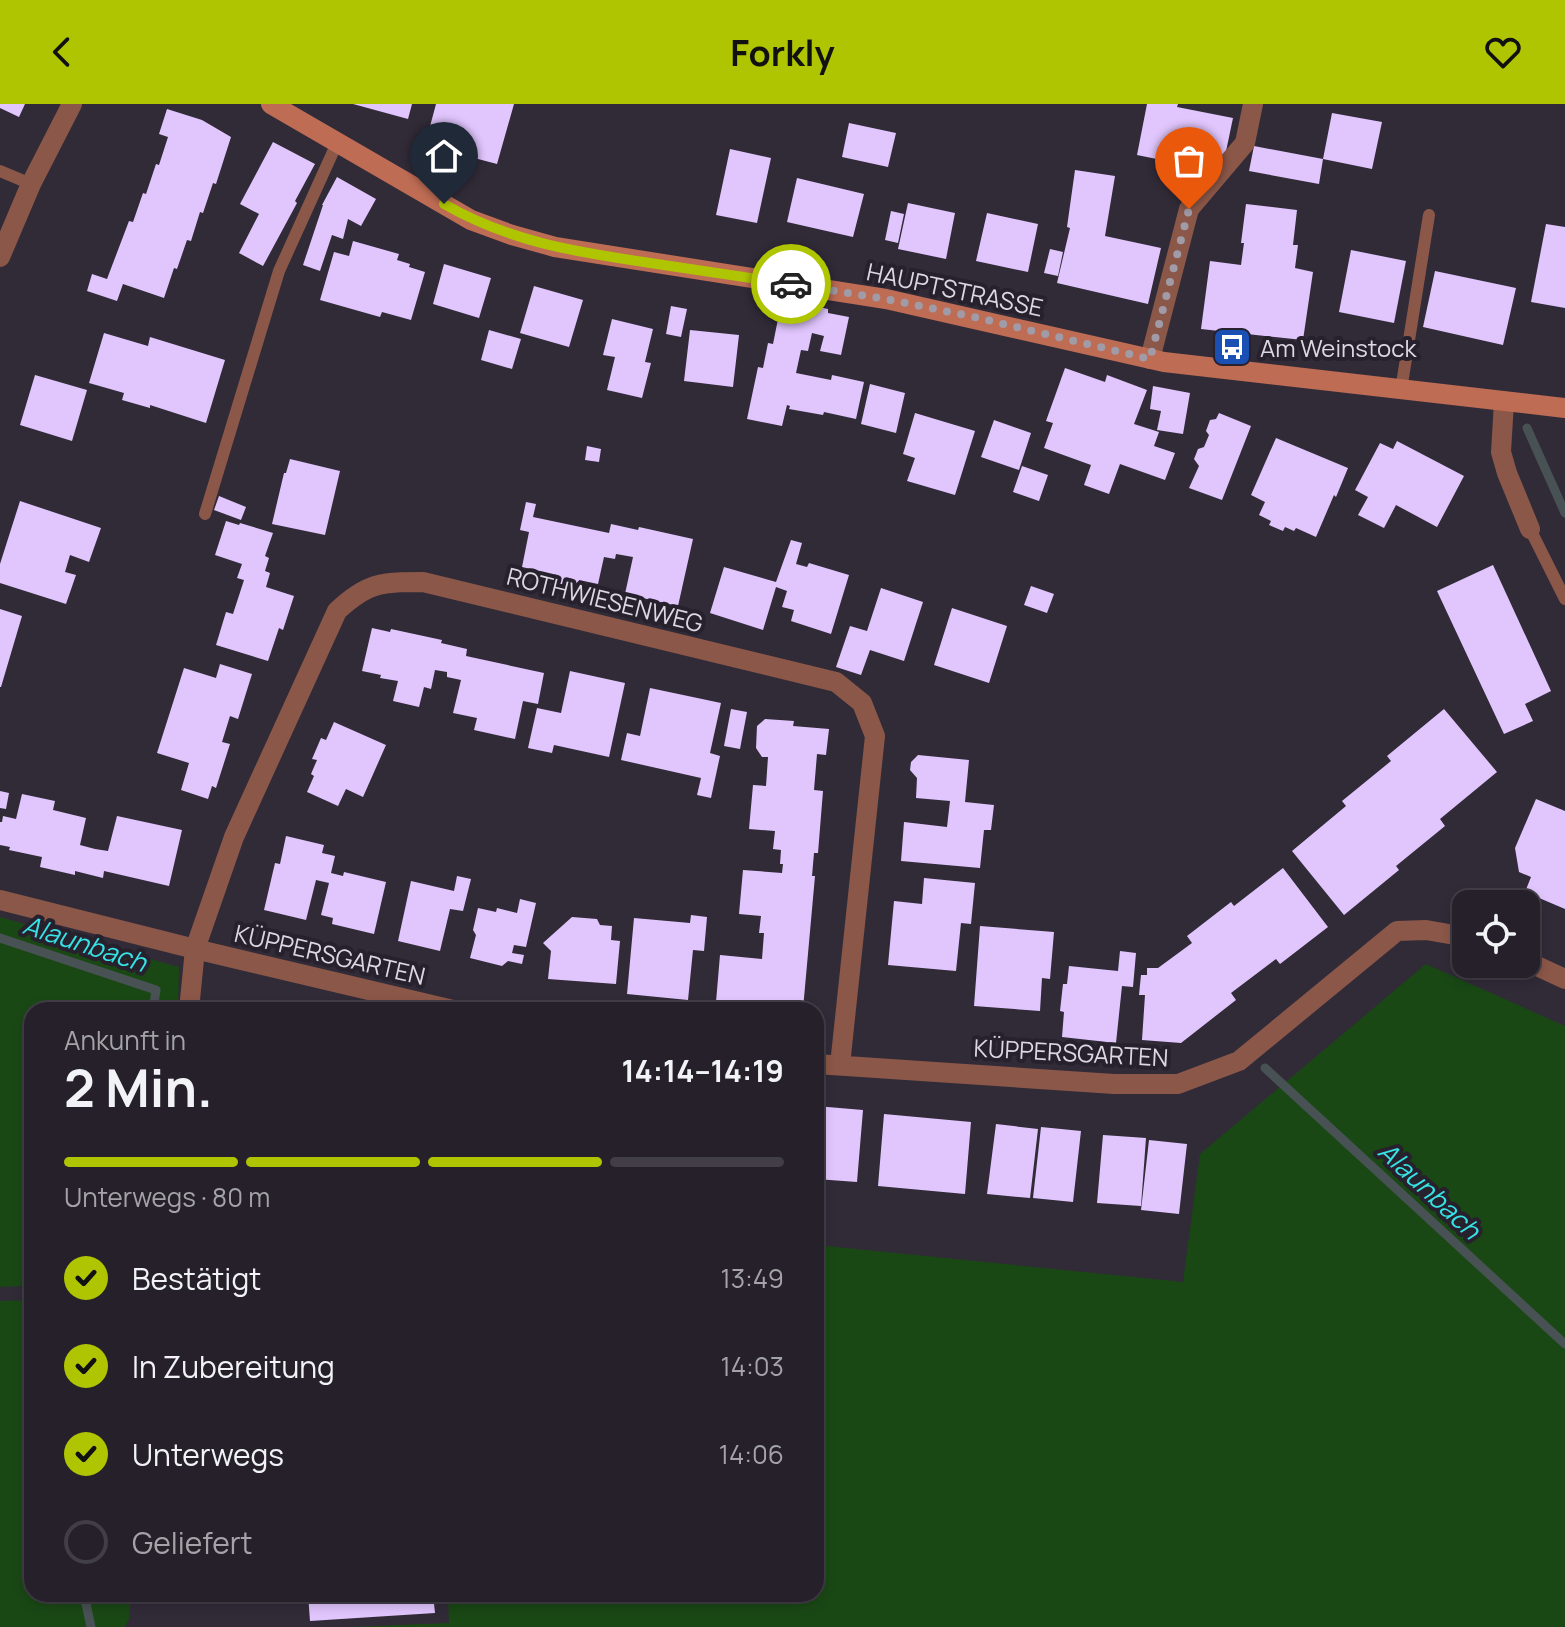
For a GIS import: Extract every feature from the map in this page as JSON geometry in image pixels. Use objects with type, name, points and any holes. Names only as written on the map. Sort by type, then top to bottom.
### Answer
[{"type":"main road","name":"HAUPTSTRASSE","points":[[271,104],[471,220],[555,247],[886,299],[1150,359],[1231,371],[1565,408]]},
{"type":"street","points":[[0,257],[31,184],[72,104]]},
{"type":"street","points":[[1150,359],[1189,209],[1245,143],[1253,104]]},
{"type":"street","points":[[1504,402],[1501,452],[1530,529]]},
{"type":"street","name":"ROTHWIESENWEG","points":[[190,1002],[195,949],[234,837],[337,611],[354,595],[384,582],[423,582],[836,682],[862,703],[875,736],[840,1065]]},
{"type":"street","name":"KÜPPERSGARTEN","points":[[0,900],[419,1002]]},
{"type":"street","name":"KÜPPERSGARTEN","points":[[824,1064],[1114,1084],[1178,1084],[1239,1061],[1397,931],[1426,930],[1452,935]]},
{"type":"street","points":[[1540,967],[1565,979]]},
{"type":"lane","points":[[205,514],[279,271],[337,143]]},
{"type":"lane","points":[[0,171],[31,184]]},
{"type":"lane","points":[[1401,390],[1429,215]]},
{"type":"lane","points":[[1530,529],[1565,599]]},
{"type":"green space","points":[[0,917],[179,967],[178,1002],[24,1002],[24,1286],[0,1287]]},
{"type":"green space","points":[[1426,964],[1565,1026],[1565,1627],[349,1627],[449,1623],[448,1602],[824,1602],[824,1246],[1183,1282],[1200,1154]]},
{"type":"green space","points":[[24,1300],[24,1602],[130,1602],[125,1627],[0,1627],[0,1301]]},
{"type":"building","points":[[0,104],[25,104],[19,117],[0,108]]},
{"type":"building","points":[[353,104],[412,104],[408,119]]},
{"type":"building","points":[[436,104],[514,104],[497,164],[425,145]]},
{"type":"building","points":[[1147,104],[1178,104],[1177,107],[1233,118],[1225,156],[1206,169],[1137,155]]},
{"type":"building","points":[[167,109],[202,120],[231,137],[216,184],[213,183],[203,213],[200,212],[191,241],[187,240],[164,298],[123,284],[117,301],[87,291],[92,274],[107,279],[129,221],[133,222],[156,164],[159,165],[168,137],[159,134]]},
{"type":"building","points":[[1332,113],[1382,122],[1372,169],[1323,159]]},
{"type":"building","points":[[849,123],[896,133],[888,167],[842,157]]},
{"type":"building","points":[[273,142],[315,164],[263,266],[239,253],[259,214],[240,204]]},
{"type":"building","points":[[1254,146],[1323,159],[1319,184],[1249,171]]},
{"type":"building","points":[[730,149],[771,158],[757,223],[716,215]]},
{"type":"building","points":[[1075,170],[1115,176],[1105,236],[1161,248],[1148,304],[1057,283],[1070,228],[1067,227]]},
{"type":"building","points":[[337,177],[376,199],[361,226],[348,219],[343,239],[332,235],[320,271],[303,265],[322,205]]},
{"type":"building","points":[[797,178],[864,194],[853,237],[787,222]]},
{"type":"building","points":[[908,203],[955,213],[946,259],[898,249]]},
{"type":"building","points":[[1246,204],[1297,210],[1293,245],[1298,245],[1295,268],[1313,272],[1303,340],[1201,329],[1210,261],[1241,265]]},
{"type":"building","points":[[891,211],[904,214],[898,243],[885,240]]},
{"type":"building","points":[[987,213],[1038,224],[1028,272],[976,261]]},
{"type":"building","points":[[1546,224],[1565,227],[1565,308],[1531,302]]},
{"type":"building","points":[[353,241],[399,254],[397,260],[425,272],[411,320],[382,312],[380,317],[320,300],[334,252],[349,256]]},
{"type":"building","points":[[1050,249],[1063,252],[1058,276],[1044,273]]},
{"type":"building","points":[[1351,250],[1406,261],[1394,323],[1339,312]]},
{"type":"building","points":[[444,264],[491,278],[479,318],[433,304]]},
{"type":"building","points":[[1435,271],[1516,288],[1503,345],[1423,327]]},
{"type":"building","points":[[534,286],[583,300],[569,347],[520,333]]},
{"type":"building","points":[[782,299],[849,317],[841,355],[820,351],[824,336],[812,333],[808,351],[801,350],[796,373],[831,380],[832,375],[864,382],[856,419],[789,409],[787,405],[782,426],[747,419],[758,367],[763,368],[768,343],[773,344]]},
{"type":"building","points":[[671,306],[687,309],[681,337],[666,334]]},
{"type":"building","points":[[612,319],[653,329],[645,362],[651,363],[642,398],[607,390],[615,357],[603,355]]},
{"type":"building","points":[[489,330],[521,339],[512,369],[481,360]]},
{"type":"building","points":[[690,330],[739,335],[733,387],[684,381]]},
{"type":"building","points":[[104,333],[148,346],[150,337],[225,360],[206,423],[150,405],[150,408],[122,400],[124,393],[89,383]]},
{"type":"building","points":[[1065,368],[1105,382],[1107,375],[1147,390],[1134,424],[1159,432],[1154,446],[1175,453],[1165,480],[1120,464],[1109,494],[1084,485],[1091,465],[1044,448],[1053,423],[1046,421]]},
{"type":"building","points":[[35,375],[87,390],[72,441],[20,425]]},
{"type":"building","points":[[870,384],[905,393],[896,433],[861,424]]},
{"type":"building","points":[[1153,386],[1190,393],[1183,434],[1157,430],[1161,411],[1150,409]]},
{"type":"building","points":[[915,413],[975,431],[955,495],[907,481],[915,458],[903,454]]},
{"type":"building","points":[[1219,413],[1251,426],[1222,500],[1189,488],[1199,466],[1194,459],[1198,449],[1204,447],[1209,435],[1206,431],[1210,420],[1216,419]]},
{"type":"building","points":[[994,420],[1031,433],[1019,470],[981,457]]},
{"type":"building","points":[[1276,438],[1348,468],[1316,537],[1296,528],[1294,531],[1285,527],[1283,531],[1269,525],[1271,521],[1259,515],[1265,502],[1251,495]]},
{"type":"building","points":[[1397,441],[1464,476],[1437,527],[1396,505],[1384,528],[1358,515],[1368,497],[1355,490],[1380,443],[1393,449]]},
{"type":"building","points":[[587,446],[601,449],[599,462],[585,460]]},
{"type":"building","points":[[290,459],[340,471],[325,535],[272,524]]},
{"type":"building","points":[[1022,466],[1048,475],[1039,501],[1013,492]]},
{"type":"building","points":[[219,496],[246,507],[241,520],[214,510]]},
{"type":"building","points":[[20,501],[101,528],[89,562],[70,555],[65,572],[76,575],[66,604],[0,583],[0,564]]},
{"type":"building","points":[[526,502],[536,504],[533,517],[609,533],[611,524],[693,539],[678,606],[625,594],[633,557],[616,554],[615,559],[604,557],[598,584],[579,580],[577,591],[537,582],[540,571],[522,567],[529,532],[520,530]]},
{"type":"building","points":[[226,521],[273,533],[265,556],[269,558],[265,571],[270,573],[266,587],[294,596],[283,630],[279,628],[268,661],[216,645],[226,612],[233,614],[244,580],[237,578],[242,564],[215,555]]},
{"type":"building","points":[[791,540],[802,543],[796,564],[807,567],[809,563],[849,575],[831,634],[791,621],[794,610],[782,607],[787,591],[776,587],[763,630],[710,613],[724,567],[776,582]]},
{"type":"building","points":[[1493,565],[1551,691],[1525,704],[1533,721],[1504,734],[1437,591]]},
{"type":"building","points":[[1031,586],[1054,594],[1047,613],[1024,605]]},
{"type":"building","points":[[881,588],[923,602],[904,661],[870,650],[861,675],[836,667],[850,626],[867,631]]},
{"type":"building","points":[[952,608],[1007,626],[989,683],[934,665]]},
{"type":"building","points":[[0,609],[22,616],[1,687],[0,687]]},
{"type":"building","points":[[372,628],[442,640],[441,643],[467,649],[466,656],[544,673],[538,704],[523,701],[515,739],[474,730],[477,718],[453,713],[461,680],[447,677],[447,672],[435,670],[431,689],[424,687],[419,707],[393,701],[398,681],[362,671]]},
{"type":"building","points":[[220,664],[252,674],[238,719],[230,716],[222,742],[230,744],[216,788],[212,786],[208,799],[181,790],[189,763],[157,753],[184,668],[216,678]]},
{"type":"building","points":[[570,671],[625,683],[609,757],[554,745],[552,753],[528,748],[537,708],[561,713]]},
{"type":"building","points":[[650,688],[721,703],[710,753],[720,756],[711,798],[697,795],[701,778],[621,760],[627,733],[640,736]]},
{"type":"building","points":[[731,709],[747,712],[740,749],[724,746]]},
{"type":"building","points":[[1444,709],[1497,772],[1440,819],[1445,826],[1396,866],[1399,870],[1344,915],[1292,851],[1346,806],[1342,801],[1391,761],[1387,756]]},
{"type":"building","points":[[765,719],[794,721],[793,726],[829,729],[826,755],[817,754],[814,790],[823,791],[818,853],[814,853],[812,876],[815,876],[804,1002],[716,1002],[720,955],[762,959],[764,933],[759,933],[761,916],[739,914],[743,870],[782,873],[781,850],[773,849],[775,831],[749,829],[753,785],[766,786],[768,757],[762,757],[756,748],[757,726]]},
{"type":"building","points":[[334,722],[386,745],[363,797],[346,789],[338,806],[307,792],[317,760],[312,759],[321,738],[326,740]]},
{"type":"building","points":[[918,755],[969,760],[965,802],[994,805],[991,830],[984,830],[980,868],[901,861],[904,822],[947,827],[950,801],[916,798],[917,778],[910,770],[911,762]]},
{"type":"building","points":[[0,791],[9,793],[6,809],[0,808]]},
{"type":"building","points":[[22,794],[55,801],[53,810],[86,818],[80,845],[95,849],[108,851],[117,816],[182,830],[169,886],[104,871],[103,878],[40,867],[42,857],[0,845],[0,822],[3,816],[16,819]]},
{"type":"building","points":[[1536,799],[1565,811],[1565,909],[1540,898],[1540,890],[1526,890],[1531,877],[1519,872],[1515,848]]},
{"type":"building","points":[[286,836],[324,845],[322,853],[335,856],[331,873],[343,876],[344,872],[386,882],[374,934],[332,924],[333,918],[321,915],[329,883],[316,880],[306,920],[264,910],[275,863],[280,864]]},
{"type":"building","points":[[1283,868],[1328,927],[1280,964],[1276,959],[1231,993],[1236,1000],[1181,1043],[1142,1040],[1145,995],[1139,995],[1141,975],[1147,975],[1147,968],[1158,968],[1192,943],[1187,936],[1231,902],[1234,906]]},
{"type":"building","points":[[457,876],[471,879],[463,911],[450,909],[440,951],[398,941],[411,881],[454,891]]},
{"type":"building","points":[[924,878],[975,883],[971,924],[961,923],[956,971],[888,965],[894,901],[922,904]]},
{"type":"building","points":[[520,899],[536,903],[526,947],[514,945],[512,953],[524,955],[522,964],[508,961],[502,966],[470,958],[478,908],[496,912],[497,908],[517,913]]},
{"type":"building","points":[[691,915],[707,917],[704,951],[693,950],[688,1000],[627,994],[634,918],[690,923]]},
{"type":"building","points":[[572,917],[597,919],[600,925],[612,926],[611,940],[620,941],[616,984],[548,979],[551,951],[543,943]]},
{"type":"building","points":[[980,926],[1054,932],[1050,979],[1042,978],[1040,1011],[974,1006]]},
{"type":"building","points":[[1120,951],[1136,953],[1133,987],[1122,986],[1116,1043],[1062,1037],[1064,1012],[1060,1011],[1069,966],[1118,971]]},
{"type":"building","points":[[824,1107],[863,1110],[857,1182],[824,1180]]},
{"type":"building","points":[[884,1114],[971,1122],[965,1194],[878,1186]]},
{"type":"building","points":[[996,1124],[1038,1129],[1030,1198],[987,1194]]},
{"type":"building","points":[[1041,1127],[1081,1131],[1073,1202],[1033,1198]]},
{"type":"building","points":[[1103,1135],[1146,1138],[1141,1206],[1097,1203]]},
{"type":"building","points":[[1149,1140],[1187,1144],[1179,1214],[1141,1210]]},
{"type":"building","points":[[309,1602],[434,1602],[435,1613],[310,1621]]},
{"type":"waterway","points":[[1527,428],[1565,513]]},
{"type":"waterway","name":"Alaunbach","points":[[0,938],[156,990],[154,1002]]},
{"type":"waterway","name":"Alaunbach","points":[[1265,1068],[1565,1344]]},
{"type":"waterway","points":[[86,1602],[91,1627]]},
{"type":"way so far","points":[[791,284],[974,317],[1150,359],[1189,209]]},
{"type":"place","name":"Am Weinstock","points":[[1232,347]]},
{"type":"route","points":[[444,204],[471,220],[555,247],[791,284]]}]
